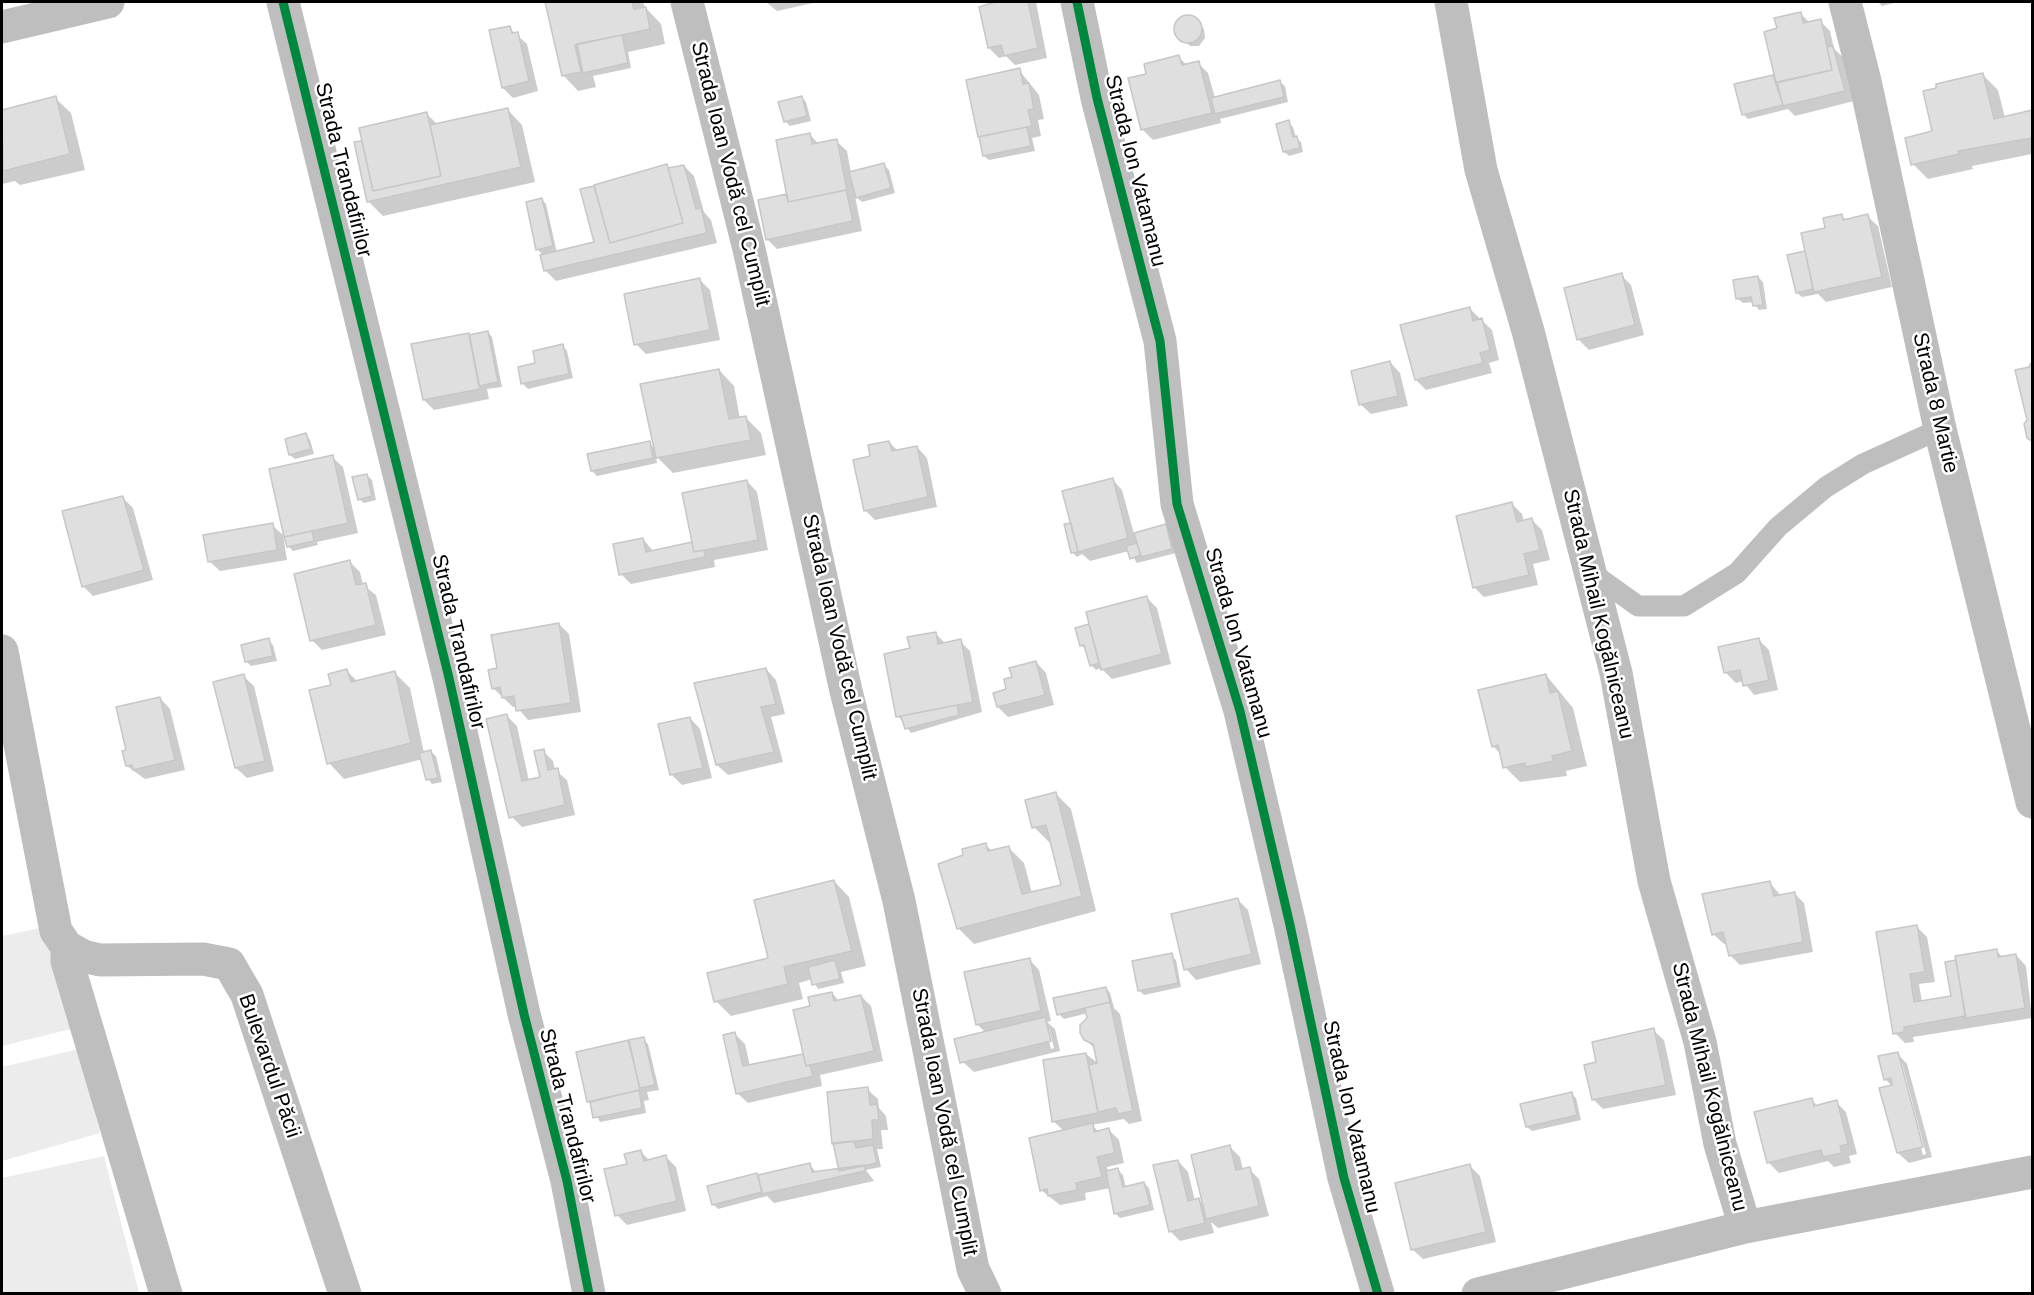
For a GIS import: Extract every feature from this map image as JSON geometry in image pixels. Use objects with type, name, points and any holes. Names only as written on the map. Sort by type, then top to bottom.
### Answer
[{"type":"street","points":[[2,27],[108,2]]},
{"type":"street","name":"Strada Trandafirilor","points":[[283,2],[449,678],[524,1014],[567,1181],[589,1293]]},
{"type":"street","name":"Strada Ioan Vodă cel Cumplit","points":[[687,2],[749,249],[846,692],[899,901],[973,1269],[985,1293]]},
{"type":"street","name":"Strada Ion Vatamanu","points":[[1077,2],[1097,98],[1161,341],[1177,504],[1240,711],[1290,925],[1344,1178],[1378,1293]]},
{"type":"street","name":"Strada Mihail Kogălniceanu","points":[[1451,2],[1481,170],[1528,331],[1616,673],[1654,881],[1700,1042],[1720,1144],[1745,1227]]},
{"type":"street","name":"Strada 8 Martie","points":[[1845,2],[1865,81],[1940,429],[2032,802]]},
{"type":"street","points":[[2,651],[49,907],[56,931],[67,947],[67,961],[166,1293]]},
{"type":"street","name":"Bulevardul Păcii","points":[[67,947],[83,956],[100,960],[203,959],[229,964],[247,995],[345,1293]]},
{"type":"street","points":[[1478,1293],[1745,1227],[2032,1172]]},
{"type":"lane","points":[[1590,570],[1638,606],[1684,606],[1737,573],[1778,527],[1826,487],[1863,464],[1940,429]]},
{"type":"shaded area","points":[[45,927],[75,1028],[2,1046],[2,936]]},
{"type":"shaded area","points":[[79,1049],[100,1133],[2,1161],[2,1067]]},
{"type":"shaded area","points":[[104,1156],[139,1293],[2,1293],[2,1178]]},
{"type":"building","points":[[545,2],[632,2],[634,9],[646,7],[650,29],[575,45],[581,72],[562,76]]},
{"type":"building","points":[[995,2],[1028,2],[1038,48],[1004,56],[1001,45],[988,48],[979,7]]},
{"type":"building","points":[[1801,12],[1803,23],[1821,19],[1832,70],[1776,83],[1764,32],[1777,28],[1774,18]]},
{"type":"building","points":[[1188,15],[1198,19],[1202,29],[1198,39],[1188,43],[1178,39],[1174,29],[1178,19]]},
{"type":"building","points":[[510,26],[512,33],[518,32],[529,81],[502,88],[489,30]]},
{"type":"building","points":[[622,35],[628,63],[583,73],[577,44]]},
{"type":"building","points":[[1833,46],[1845,91],[1783,106],[1777,82],[1832,70],[1827,47]]},
{"type":"building","points":[[1179,55],[1182,65],[1199,61],[1212,113],[1141,130],[1128,78],[1146,74],[1144,64]]},
{"type":"building","points":[[1020,68],[1023,84],[1029,83],[1034,109],[1028,110],[1032,126],[978,137],[966,80]]},
{"type":"building","points":[[1983,73],[1994,119],[2032,110],[2032,138],[1958,151],[1959,154],[1911,165],[1905,138],[1932,131],[1923,91],[1936,88],[1936,84]]},
{"type":"building","points":[[1773,75],[1783,105],[1742,115],[1734,84]]},
{"type":"building","points":[[1280,80],[1284,97],[1215,114],[1211,98]]},
{"type":"building","points":[[56,96],[70,154],[3,171],[2,110]]},
{"type":"building","points":[[802,96],[807,116],[784,122],[778,102]]},
{"type":"building","points":[[508,108],[521,167],[367,202],[354,142],[362,141],[373,191],[441,176],[430,125]]},
{"type":"building","points":[[427,112],[441,176],[373,191],[359,128]]},
{"type":"building","points":[[1289,120],[1293,137],[1297,136],[1300,148],[1283,152],[1276,124]]},
{"type":"building","points":[[1027,127],[1031,146],[983,156],[979,137]]},
{"type":"building","points":[[810,133],[812,144],[837,139],[847,190],[788,202],[776,140]]},
{"type":"building","points":[[884,163],[891,188],[856,198],[849,172]]},
{"type":"building","points":[[667,164],[683,223],[610,243],[594,185]]},
{"type":"building","points":[[684,165],[696,209],[701,208],[707,233],[544,271],[540,255],[594,242],[580,189],[594,186],[610,243],[683,223],[668,168]]},
{"type":"building","points":[[846,190],[853,221],[766,240],[758,200],[787,194],[788,202]]},
{"type":"building","points":[[542,198],[553,246],[536,250],[526,202]]},
{"type":"building","points":[[1842,214],[1843,220],[1868,214],[1882,277],[1814,292],[1801,233],[1825,228],[1823,218]]},
{"type":"building","points":[[1805,251],[1813,289],[1796,293],[1787,255]]},
{"type":"building","points":[[1622,273],[1635,325],[1577,340],[1564,288]]},
{"type":"building","points":[[1758,276],[1763,305],[1753,306],[1751,297],[1736,299],[1733,280]]},
{"type":"building","points":[[700,278],[710,330],[634,345],[624,294]]},
{"type":"building","points":[[1470,307],[1473,321],[1482,318],[1490,350],[1480,353],[1483,363],[1415,380],[1400,325]]},
{"type":"building","points":[[488,331],[498,382],[479,386],[469,335]]},
{"type":"building","points":[[469,333],[480,389],[423,400],[411,344]]},
{"type":"building","points":[[563,344],[569,374],[521,384],[518,367],[535,363],[533,351]]},
{"type":"building","points":[[1390,361],[1398,396],[1359,405],[1351,371]]},
{"type":"building","points":[[2032,362],[2032,441],[2027,438],[2024,424],[2027,420],[2015,370],[2029,367]]},
{"type":"building","points":[[719,369],[729,419],[746,416],[751,440],[656,458],[640,384]]},
{"type":"building","points":[[306,433],[311,449],[289,455],[285,439]]},
{"type":"building","points":[[650,441],[653,458],[591,471],[587,454]]},
{"type":"building","points":[[889,441],[892,451],[917,446],[928,497],[864,511],[853,460],[870,456],[868,445]]},
{"type":"building","points":[[333,455],[348,523],[284,537],[269,469]]},
{"type":"building","points":[[367,474],[372,496],[358,500],[352,477]]},
{"type":"building","points":[[1113,478],[1128,538],[1078,552],[1062,491]]},
{"type":"building","points":[[747,480],[758,540],[694,552],[682,493]]},
{"type":"building","points":[[123,496],[144,570],[82,587],[62,511]]},
{"type":"building","points":[[1512,502],[1517,522],[1532,518],[1540,550],[1524,554],[1529,575],[1473,588],[1456,516]]},
{"type":"building","points":[[273,523],[277,550],[208,562],[203,535]]},
{"type":"building","points":[[1071,523],[1078,552],[1071,553],[1064,524]]},
{"type":"building","points":[[1166,524],[1172,549],[1141,557],[1134,533]]},
{"type":"building","points":[[312,531],[314,541],[287,547],[284,537]]},
{"type":"building","points":[[643,538],[646,552],[692,542],[694,552],[704,550],[705,557],[619,575],[613,544]]},
{"type":"building","points":[[1137,543],[1141,555],[1130,559],[1126,546]]},
{"type":"building","points":[[350,560],[356,585],[366,583],[376,625],[310,641],[294,574]]},
{"type":"building","points":[[1147,596],[1162,654],[1101,670],[1086,612]]},
{"type":"building","points":[[559,623],[571,703],[516,711],[514,696],[502,698],[500,687],[492,689],[488,670],[497,668],[491,635]]},
{"type":"building","points":[[1089,624],[1099,663],[1090,666],[1084,645],[1080,646],[1075,628]]},
{"type":"building","points":[[936,632],[938,644],[961,639],[973,702],[896,717],[884,654],[910,648],[907,637]]},
{"type":"building","points":[[269,638],[273,656],[245,662],[241,645]]},
{"type":"building","points":[[1759,638],[1769,680],[1743,686],[1740,670],[1724,673],[1718,647]]},
{"type":"building","points":[[1036,661],[1045,695],[997,707],[993,693],[1006,689],[1004,679],[1012,677],[1009,668]]},
{"type":"building","points":[[766,668],[776,704],[761,707],[774,752],[716,765],[694,683]]},
{"type":"building","points":[[347,669],[351,682],[395,671],[411,743],[327,764],[309,690],[331,685],[328,674]]},
{"type":"building","points":[[244,674],[265,761],[235,768],[213,682]]},
{"type":"building","points":[[1546,674],[1550,693],[1558,691],[1572,751],[1552,756],[1553,761],[1526,767],[1525,763],[1503,768],[1498,745],[1492,747],[1478,690]]},
{"type":"building","points":[[160,697],[175,760],[133,770],[132,765],[126,766],[122,751],[126,750],[116,707]]},
{"type":"building","points":[[957,705],[959,715],[905,729],[901,716]]},
{"type":"building","points":[[507,714],[522,781],[540,777],[534,751],[544,749],[548,770],[558,768],[565,805],[509,818],[486,719]]},
{"type":"building","points":[[690,717],[703,768],[670,775],[658,724]]},
{"type":"building","points":[[431,750],[438,778],[426,780],[419,753]]},
{"type":"building","points":[[1056,792],[1082,896],[957,929],[938,864],[963,855],[962,849],[986,843],[988,851],[1009,846],[1022,894],[1061,885],[1046,825],[1032,828],[1025,800]]},
{"type":"building","points":[[834,880],[852,951],[784,967],[788,984],[714,1002],[707,973],[768,958],[754,900]]},
{"type":"building","points":[[1770,881],[1774,896],[1795,892],[1803,942],[1729,956],[1723,932],[1712,935],[1702,894]]},
{"type":"building","points":[[1238,898],[1252,954],[1184,970],[1171,914]]},
{"type":"building","points":[[1917,925],[1925,972],[1910,974],[1914,1002],[1951,996],[1945,962],[1956,960],[1965,1016],[1904,1027],[1904,1032],[1893,1034],[1876,932]]},
{"type":"building","points":[[1997,949],[1998,957],[2016,954],[2025,1008],[1966,1018],[1955,956]]},
{"type":"building","points":[[1172,953],[1178,983],[1138,991],[1132,961]]},
{"type":"building","points":[[1030,958],[1041,1011],[976,1025],[964,972]]},
{"type":"building","points":[[835,960],[840,979],[812,985],[808,967]]},
{"type":"building","points":[[1106,987],[1110,1002],[1057,1015],[1053,998]]},
{"type":"building","points":[[832,992],[834,1001],[861,995],[874,1051],[806,1066],[793,1010],[810,1006],[808,997]]},
{"type":"building","points":[[1110,1002],[1133,1111],[1118,1114],[1116,1108],[1098,1112],[1089,1065],[1097,1063],[1093,1044],[1084,1040],[1080,1033],[1080,1025],[1087,1018],[1085,1008]]},
{"type":"building","points":[[1045,1017],[1051,1041],[960,1063],[954,1039]]},
{"type":"building","points":[[1654,1028],[1666,1085],[1592,1100],[1584,1065],[1596,1062],[1592,1042]]},
{"type":"building","points":[[735,1032],[743,1066],[803,1054],[806,1066],[810,1065],[813,1076],[736,1094],[723,1035]]},
{"type":"building","points":[[644,1037],[655,1085],[640,1088],[628,1040]]},
{"type":"building","points":[[629,1040],[640,1090],[587,1102],[576,1052]]},
{"type":"building","points":[[1898,1052],[1923,1147],[1897,1153],[1879,1088],[1892,1085],[1891,1078],[1884,1080],[1878,1056]]},
{"type":"building","points":[[1086,1053],[1098,1113],[1052,1122],[1043,1060]]},
{"type":"building","points":[[868,1087],[870,1105],[877,1104],[879,1120],[872,1120],[873,1139],[832,1144],[827,1092]]},
{"type":"building","points":[[639,1090],[642,1108],[593,1118],[590,1102]]},
{"type":"building","points":[[1572,1092],[1577,1115],[1526,1127],[1520,1104]]},
{"type":"building","points":[[1812,1098],[1814,1106],[1837,1100],[1848,1144],[1840,1146],[1842,1153],[1823,1157],[1821,1150],[1767,1163],[1754,1112]]},
{"type":"building","points":[[1093,1123],[1094,1132],[1109,1128],[1115,1153],[1097,1157],[1102,1177],[1076,1183],[1077,1190],[1048,1196],[1047,1189],[1040,1191],[1029,1138]]},
{"type":"building","points":[[854,1141],[856,1148],[873,1145],[877,1163],[839,1171],[833,1143]]},
{"type":"building","points":[[1230,1145],[1236,1170],[1250,1167],[1259,1206],[1206,1219],[1191,1155]]},
{"type":"building","points":[[641,1150],[644,1161],[666,1155],[677,1201],[615,1216],[604,1169],[627,1164],[624,1154]]},
{"type":"building","points":[[1178,1160],[1188,1201],[1199,1198],[1205,1223],[1169,1232],[1153,1165]]},
{"type":"building","points":[[810,1163],[812,1172],[864,1165],[865,1171],[762,1194],[758,1175]]},
{"type":"building","points":[[1470,1164],[1486,1232],[1411,1250],[1395,1183]]},
{"type":"building","points":[[1118,1168],[1123,1187],[1144,1182],[1150,1205],[1114,1214],[1106,1171]]},
{"type":"building","points":[[757,1173],[762,1192],[712,1205],[707,1186]]},
{"type":"cycle path","points":[[283,2],[449,678],[524,1014],[567,1181],[589,1294]]},
{"type":"cycle path","points":[[1077,2],[1097,98],[1160,341],[1177,504],[1240,711],[1290,925],[1344,1178],[1378,1294]]}]
